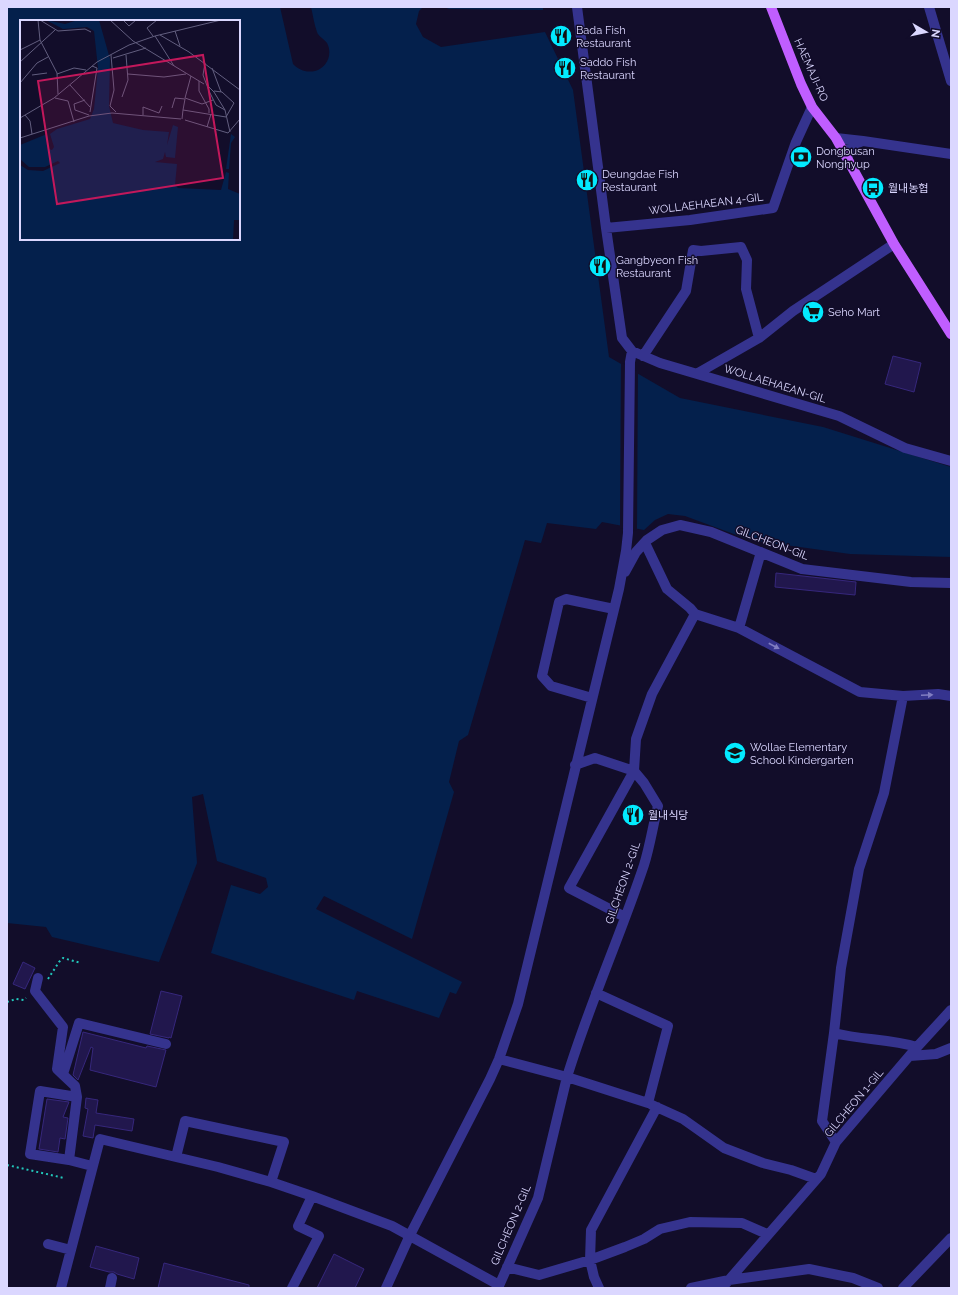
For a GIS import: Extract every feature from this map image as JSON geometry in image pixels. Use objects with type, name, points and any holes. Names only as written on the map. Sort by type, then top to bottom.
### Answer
[{"type":"main road","name":"HAEMAJI-RO","points":[[771,7],[801,84],[812,106],[836,138],[846,159],[894,244],[951,334]]},
{"type":"street","points":[[577,7],[622,338],[632,351],[660,363],[698,373]]},
{"type":"street","points":[[929,7],[951,81]]},
{"type":"street","name":"WOLLAEHAEAN 4-GIL","points":[[606,228],[690,220],[773,208],[796,142],[812,106]]},
{"type":"street","points":[[836,138],[951,154]]},
{"type":"street","points":[[846,159],[851,146],[863,141]]},
{"type":"street","name":"WOLLAEHAEAN-GIL","points":[[698,373],[759,338],[793,311],[894,244]]},
{"type":"street","points":[[643,356],[686,291],[693,250],[700,251],[741,247],[746,260],[746,289],[759,338]]},
{"type":"street","points":[[386,1288],[410,1235],[490,1079],[499,1059],[518,1004],[619,589],[628,533],[630,362],[632,351]]},
{"type":"street","name":"WOLLAEHAEAN-GIL","points":[[698,373],[839,416],[905,448],[951,461]]},
{"type":"street","name":"GILCHEON-GIL","points":[[619,589],[626,569],[636,552],[662,530],[680,525],[710,532],[802,569],[911,582],[951,583]]},
{"type":"street","points":[[645,543],[667,589],[695,614],[740,628],[860,692],[903,696],[938,694],[951,696]]},
{"type":"street","points":[[740,628],[761,552]]},
{"type":"street","points":[[592,698],[551,686],[542,676],[559,602],[566,599],[614,609]]},
{"type":"street","points":[[625,916],[569,888],[634,771],[636,739],[652,694],[695,614]]},
{"type":"street","points":[[836,1142],[822,1121],[841,968],[859,869],[884,794],[903,696]]},
{"type":"street","points":[[575,766],[595,758],[634,771]]},
{"type":"street","name":"GILCHEON 2-GIL","points":[[498,1286],[538,1198],[567,1077],[577,1043],[644,864],[658,806],[644,783],[634,771]]},
{"type":"street","points":[[38,978],[35,991],[63,1027],[58,1069],[75,1086],[77,1097],[69,1160]]},
{"type":"street","points":[[596,993],[668,1026],[648,1103]]},
{"type":"street","name":"GILCHEON 1-GIL","points":[[722,1288],[767,1234],[821,1174],[836,1142],[917,1047],[951,1010]]},
{"type":"street","points":[[63,1074],[79,1022],[166,1044]]},
{"type":"street","points":[[834,1033],[852,1038],[903,1043],[917,1047]]},
{"type":"street","points":[[910,1056],[936,1054],[951,1048]]},
{"type":"street","points":[[499,1059],[567,1077],[648,1103],[683,1119],[724,1148],[763,1163],[816,1179]]},
{"type":"street","points":[[77,1097],[40,1091],[30,1154],[69,1160],[92,1166]]},
{"type":"street","points":[[600,1288],[594,1277],[590,1260],[591,1230],[657,1107]]},
{"type":"street","points":[[176,1157],[185,1121],[284,1142],[271,1182]]},
{"type":"street","points":[[60,1288],[100,1140],[176,1157],[271,1182],[312,1196],[392,1226],[498,1286]]},
{"type":"street","points":[[292,1288],[319,1236],[298,1226],[312,1196]]},
{"type":"street","points":[[508,1266],[539,1275],[590,1260],[644,1240],[660,1228],[690,1222],[742,1223],[767,1234]]},
{"type":"street","points":[[903,1288],[951,1238]]},
{"type":"street","points":[[48,1244],[71,1250]]},
{"type":"street","points":[[691,1288],[729,1280],[809,1268],[853,1278],[878,1288]]},
{"type":"street","points":[[110,1288],[112,1278]]},
{"type":"path","points":[[7,1165],[64,1178]]},
{"type":"water","points":[[7,7],[280,7],[293,64],[300,69],[309,72],[323,67],[329,56],[329,47],[318,33],[311,7],[423,7],[419,11],[416,24],[423,37],[441,47],[545,32],[573,90],[609,357],[680,398],[823,427],[951,467],[951,557],[850,554],[750,540],[685,516],[668,514],[655,520],[644,530],[602,522],[596,529],[547,523],[541,543],[525,540],[468,735],[459,741],[449,782],[454,792],[412,939],[324,896],[316,909],[462,982],[456,994],[450,992],[439,1018],[357,991],[354,1000],[211,953],[231,885],[260,894],[268,887],[266,878],[217,861],[203,794],[192,797],[197,863],[159,962],[52,937],[46,927],[7,923]]},
{"type":"water","points":[[444,7],[543,7],[543,10],[449,9]]},
{"type":"pier","points":[[621,362],[638,372],[637,531],[620,528]]},
{"type":"building","points":[[893,356],[921,363],[914,392],[885,384]]},
{"type":"building","points":[[776,573],[856,582],[855,595],[775,587]]},
{"type":"building","points":[[23,962],[35,968],[25,989],[13,984]]},
{"type":"building","points":[[161,991],[182,996],[171,1038],[150,1034]]},
{"type":"building","points":[[83,1032],[146,1048],[147,1046],[166,1050],[156,1087],[90,1070],[93,1048],[91,1047],[78,1080],[73,1075]]},
{"type":"building","points":[[86,1098],[98,1100],[96,1113],[134,1119],[132,1131],[95,1125],[93,1138],[83,1136],[88,1109],[85,1108]]},
{"type":"building","points":[[47,1099],[69,1102],[63,1117],[68,1118],[65,1139],[60,1138],[58,1152],[39,1149]]},
{"type":"building","points":[[96,1246],[139,1258],[134,1279],[114,1272],[90,1267]]},
{"type":"building","points":[[334,1254],[364,1269],[355,1288],[317,1288]]},
{"type":"building","points":[[164,1263],[249,1285],[249,1288],[158,1288]]},
{"type":"place","name":"Bada Fish Restaurant","points":[[561,36]]},
{"type":"place","name":"Saddo Fish Restaurant","points":[[565,68]]},
{"type":"place","name":"Dongbusan Nonghyup","points":[[801,157]]},
{"type":"place","name":"Deungdae Fish Restaurant","points":[[587,180]]},
{"type":"place","name":"월내농협","points":[[873,188]]},
{"type":"place","name":"Gangbyeon Fish Restaurant","points":[[600,266]]},
{"type":"place","name":"Seho Mart","points":[[813,312]]},
{"type":"place","name":"Wollae Elementary School Kindergarten","points":[[735,753]]},
{"type":"place","name":"월내식당","points":[[633,815]]}]
